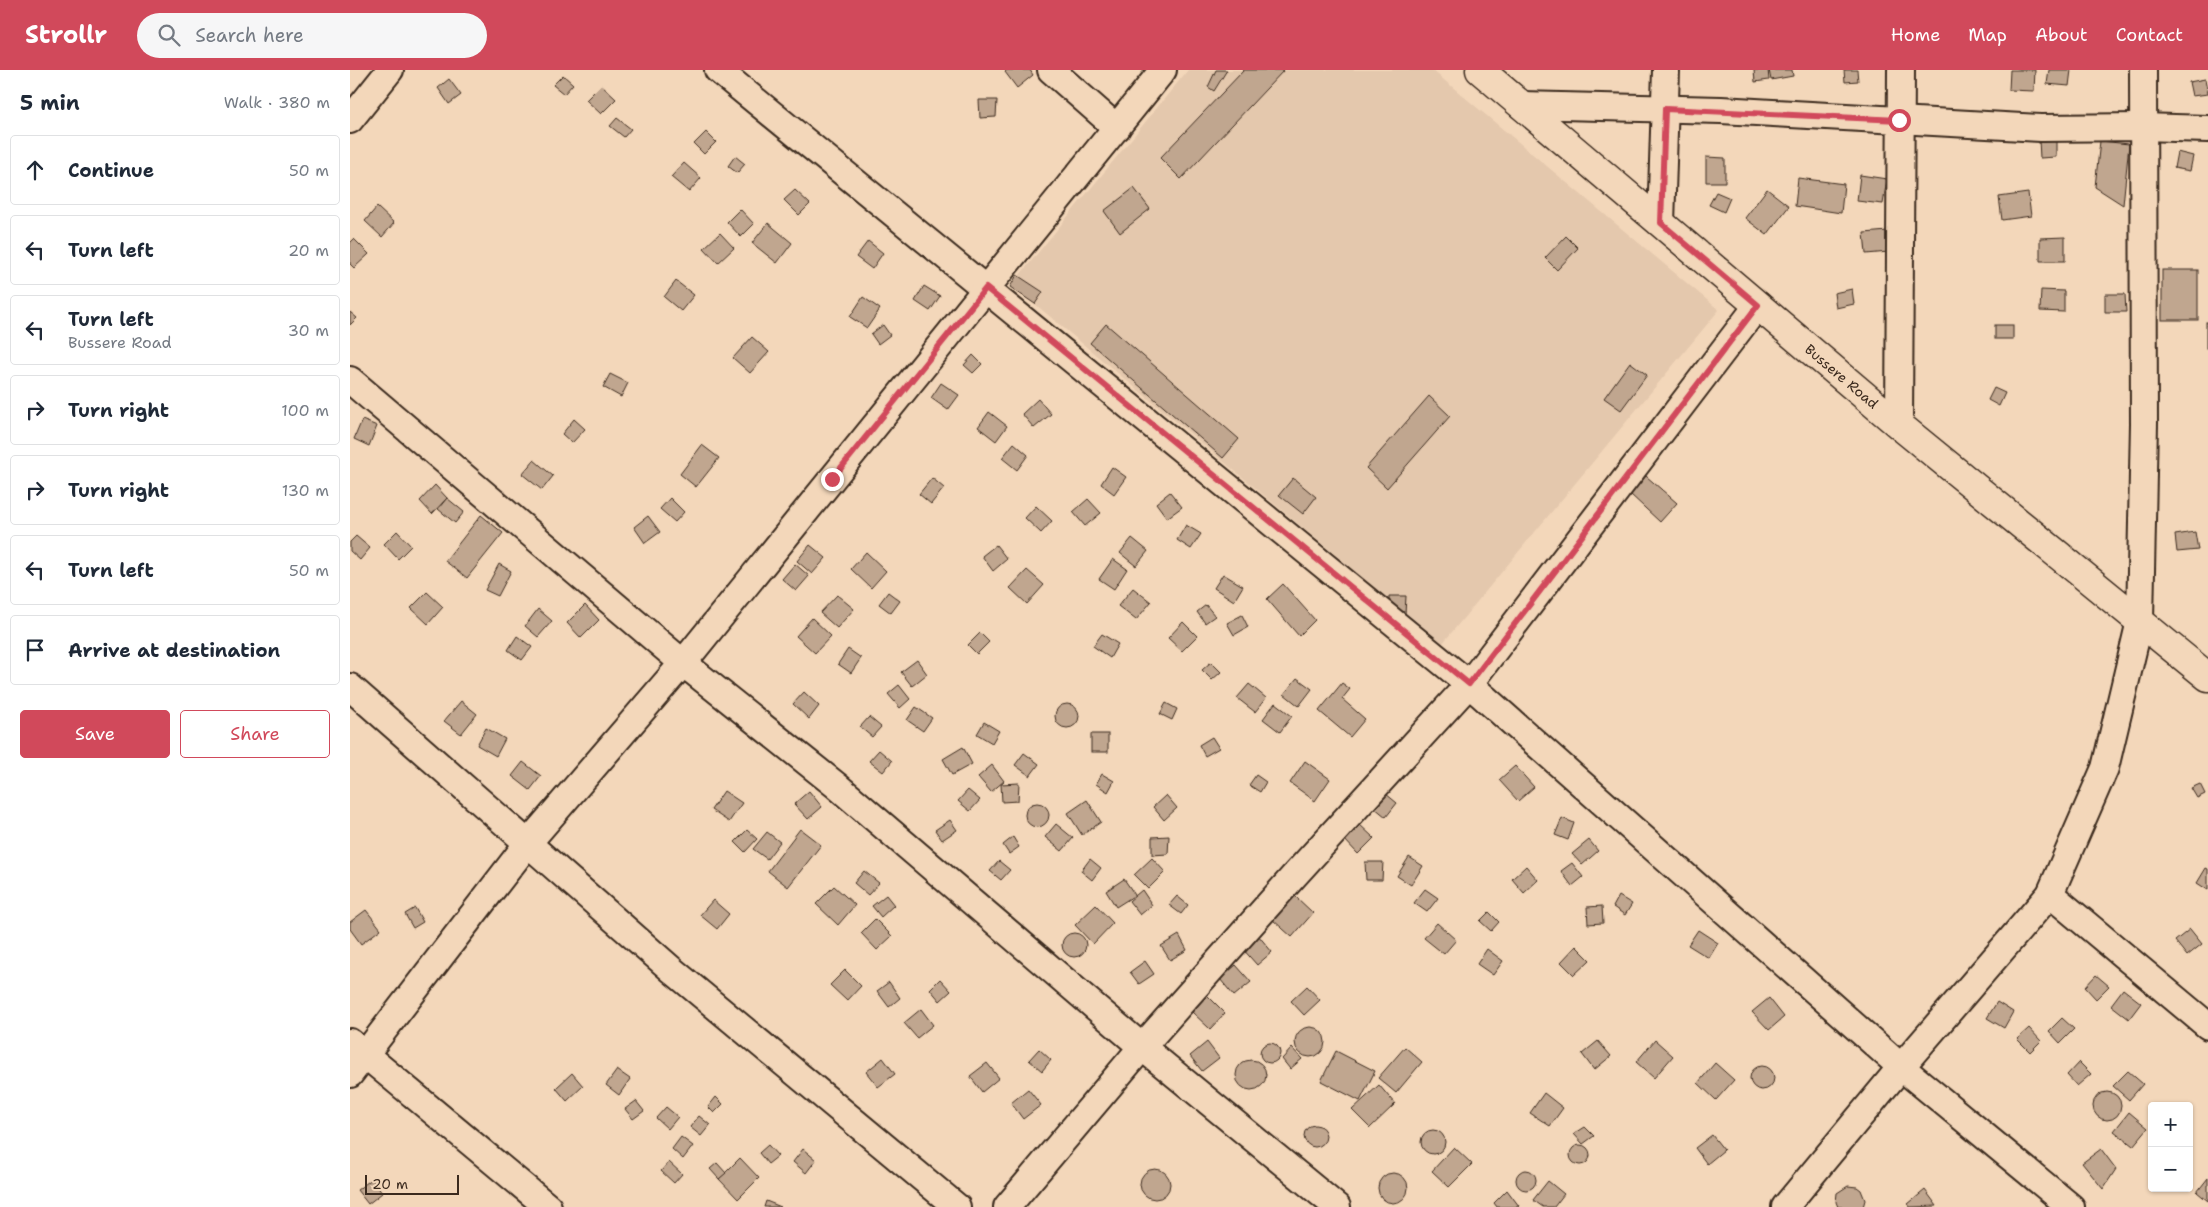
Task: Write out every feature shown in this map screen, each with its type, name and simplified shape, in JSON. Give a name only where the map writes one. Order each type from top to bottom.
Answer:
[{"type":"main road","name":"Bussere Road","points":[[1480,70],[1899,425],[2208,677]]},
{"type":"street","points":[[350,120],[390,70]]},
{"type":"street","points":[[718,70],[1469,684],[1902,1067],[2071,1207]]},
{"type":"street","points":[[1051,70],[1116,128]]},
{"type":"street","points":[[548,1207],[355,1057],[528,843],[683,663],[1163,70]]},
{"type":"street","points":[[1661,223],[1666,70]]},
{"type":"street","points":[[1899,425],[1899,120],[1901,70]]},
{"type":"street","points":[[1785,1207],[2050,894],[2105,768],[2140,621],[2144,423],[2142,70]]},
{"type":"street","points":[[1522,105],[1665,109],[2041,128],[2142,127],[2208,129]]},
{"type":"street","points":[[1007,1207],[1142,1047],[1293,877],[1469,684],[1758,305]]},
{"type":"street","points":[[350,380],[683,663],[836,786],[1142,1047],[1337,1207]]},
{"type":"street","points":[[350,687],[672,970],[957,1207]]},
{"type":"street","points":[[2050,894],[2208,1026]]},
{"type":"shaded area","points":[[1188,70],[1432,70],[1719,310],[1442,644],[1035,304],[1010,287]]},
{"type":"building","points":[[1007,70],[1030,70],[1033,75],[1017,88],[1005,72]]},
{"type":"building","points":[[1216,70],[1227,70],[1214,91],[1208,87]]},
{"type":"building","points":[[1244,70],[1284,70],[1181,179],[1160,158]]},
{"type":"building","points":[[1754,70],[1768,70],[1769,80],[1755,82]]},
{"type":"building","points":[[1769,70],[1792,70],[1793,76],[1771,80]]},
{"type":"building","points":[[1844,70],[1857,70],[1858,81],[1845,82]]},
{"type":"building","points":[[2010,70],[2035,70],[2034,91],[2009,90]]},
{"type":"building","points":[[2049,70],[2071,70],[2069,86],[2047,84]]},
{"type":"building","points":[[563,75],[573,84],[564,94],[553,85]]},
{"type":"building","points":[[449,79],[461,95],[449,104],[438,88]]},
{"type":"building","points":[[2205,79],[2208,94],[2192,96],[2189,82]]},
{"type":"building","points":[[601,85],[616,99],[601,114],[586,100]]},
{"type":"building","points":[[979,100],[997,100],[996,117],[980,118]]},
{"type":"building","points":[[617,118],[631,129],[624,137],[610,126]]},
{"type":"building","points":[[706,132],[716,142],[704,154],[694,144]]},
{"type":"building","points":[[2056,139],[2056,157],[2040,158],[2039,140]]},
{"type":"building","points":[[2100,141],[2129,144],[2123,205],[2095,187]]},
{"type":"building","points":[[2177,152],[2193,156],[2190,171],[2174,168]]},
{"type":"building","points":[[735,156],[745,164],[737,173],[728,166]]},
{"type":"building","points":[[1706,157],[1725,158],[1725,182],[1706,182]]},
{"type":"building","points":[[684,163],[701,178],[689,192],[671,177]]},
{"type":"building","points":[[1860,175],[1887,179],[1883,204],[1857,201]]},
{"type":"building","points":[[1798,178],[1844,184],[1841,213],[1795,206]]},
{"type":"building","points":[[1134,188],[1150,209],[1120,233],[1104,211]]},
{"type":"building","points":[[1767,189],[1789,206],[1767,235],[1745,218]]},
{"type":"building","points":[[795,190],[810,204],[799,215],[784,200]]},
{"type":"building","points":[[1716,192],[1730,198],[1724,212],[1709,205]]},
{"type":"building","points":[[2028,193],[2031,216],[2002,220],[1999,197]]},
{"type":"building","points":[[377,207],[394,223],[382,237],[365,221]]},
{"type":"building","points":[[740,209],[754,224],[741,237],[727,222]]},
{"type":"building","points":[[768,223],[792,243],[777,263],[752,243]]},
{"type":"building","points":[[1888,231],[1889,252],[1866,254],[1864,233]]},
{"type":"building","points":[[720,233],[734,248],[718,263],[704,248]]},
{"type":"building","points":[[1566,236],[1578,248],[1557,270],[1545,258]]},
{"type":"building","points":[[2065,237],[2065,261],[2040,261],[2040,238]]},
{"type":"building","points":[[354,239],[369,254],[354,268],[350,264],[350,243]]},
{"type":"building","points":[[868,241],[883,253],[872,269],[856,257]]},
{"type":"building","points":[[2162,270],[2198,270],[2198,320],[2162,320]]},
{"type":"building","points":[[1017,275],[1043,292],[1035,304],[1010,287]]},
{"type":"building","points":[[676,281],[694,295],[681,311],[664,297]]},
{"type":"building","points":[[924,286],[940,296],[930,311],[915,301]]},
{"type":"building","points":[[1852,289],[1854,304],[1836,308],[1834,293]]},
{"type":"building","points":[[2041,290],[2064,291],[2064,312],[2040,311]]},
{"type":"building","points":[[2105,294],[2125,294],[2126,312],[2105,312]]},
{"type":"building","points":[[863,297],[880,309],[867,328],[850,317]]},
{"type":"building","points":[[350,312],[357,318],[350,325]]},
{"type":"building","points":[[2206,322],[2208,322],[2208,348],[2206,348]]},
{"type":"building","points":[[1106,324],[1239,439],[1223,458],[1090,343]]},
{"type":"building","points":[[883,325],[890,335],[878,344],[871,334]]},
{"type":"building","points":[[1995,325],[2013,325],[2013,339],[1995,339]]},
{"type":"building","points":[[752,337],[769,352],[750,373],[733,358]]},
{"type":"building","points":[[973,355],[982,364],[973,373],[964,365]]},
{"type":"building","points":[[1630,362],[1647,375],[1621,410],[1604,398]]},
{"type":"building","points":[[610,374],[628,383],[621,397],[603,387]]},
{"type":"building","points":[[941,383],[959,395],[948,410],[931,398]]},
{"type":"building","points":[[1994,388],[2005,393],[1999,406],[1988,400]]},
{"type":"building","points":[[1429,396],[1450,416],[1387,488],[1366,468]]},
{"type":"building","points":[[1038,399],[1051,414],[1034,428],[1022,414]]},
{"type":"building","points":[[989,412],[1007,426],[996,441],[978,427]]},
{"type":"building","points":[[574,419],[585,429],[572,443],[562,434]]},
{"type":"building","points":[[362,420],[377,426],[369,446],[354,439]]},
{"type":"building","points":[[1014,443],[1028,455],[1017,470],[1002,458]]},
{"type":"building","points":[[702,445],[719,458],[696,487],[680,474]]},
{"type":"building","points":[[534,460],[553,476],[542,490],[522,474]]},
{"type":"building","points":[[1112,467],[1126,477],[1114,494],[1101,484]]},
{"type":"building","points":[[1646,476],[1677,503],[1660,522],[1630,494]]},
{"type":"building","points":[[932,478],[944,488],[931,504],[919,494]]},
{"type":"building","points":[[1293,478],[1316,497],[1303,514],[1279,495]]},
{"type":"building","points":[[435,485],[447,498],[432,514],[420,501]]},
{"type":"building","points":[[1170,492],[1182,507],[1167,518],[1156,503]]},
{"type":"building","points":[[447,498],[464,512],[455,523],[438,509]]},
{"type":"building","points":[[670,498],[684,512],[675,522],[660,509]]},
{"type":"building","points":[[1088,499],[1101,513],[1085,526],[1073,512]]},
{"type":"building","points":[[1036,506],[1052,521],[1041,533],[1025,518]]},
{"type":"building","points":[[481,515],[503,533],[467,578],[445,561]]},
{"type":"building","points":[[648,516],[660,532],[645,543],[634,527]]},
{"type":"building","points":[[1186,525],[1201,534],[1191,549],[1177,540]]},
{"type":"building","points":[[397,531],[411,546],[398,559],[384,544]]},
{"type":"building","points":[[2195,532],[2198,550],[2177,552],[2175,535]]},
{"type":"building","points":[[356,536],[370,548],[360,560],[350,551],[350,542]]},
{"type":"building","points":[[1132,538],[1148,551],[1136,566],[1120,553]]},
{"type":"building","points":[[810,545],[826,558],[812,574],[797,561]]},
{"type":"building","points":[[996,545],[1007,559],[993,571],[982,556]]},
{"type":"building","points":[[866,552],[886,571],[871,588],[851,569]]},
{"type":"building","points":[[1113,559],[1127,569],[1114,589],[1099,579]]},
{"type":"building","points":[[499,564],[511,571],[498,596],[485,590]]},
{"type":"building","points":[[795,564],[809,576],[796,591],[782,579]]},
{"type":"building","points":[[1027,570],[1044,585],[1027,604],[1010,588]]},
{"type":"building","points":[[1223,574],[1243,586],[1234,601],[1214,588]]},
{"type":"building","points":[[1283,584],[1315,620],[1299,636],[1267,599]]},
{"type":"building","points":[[1133,588],[1151,602],[1136,620],[1118,606]]},
{"type":"building","points":[[427,592],[443,607],[428,624],[411,608]]},
{"type":"building","points":[[888,592],[900,601],[891,613],[879,604]]},
{"type":"building","points":[[837,595],[854,609],[837,628],[820,613]]},
{"type":"building","points":[[1389,596],[1406,596],[1405,614],[1389,614]]},
{"type":"building","points":[[585,605],[599,620],[581,638],[567,623]]},
{"type":"building","points":[[1206,605],[1215,616],[1205,623],[1197,612]]},
{"type":"building","points":[[538,609],[552,621],[538,637],[525,626]]},
{"type":"building","points":[[1242,615],[1248,627],[1234,635],[1227,623]]},
{"type":"building","points":[[812,618],[831,636],[815,653],[796,636]]},
{"type":"building","points":[[1183,622],[1197,636],[1182,651],[1168,638]]},
{"type":"building","points":[[980,633],[989,642],[977,654],[968,645]]},
{"type":"building","points":[[1102,634],[1118,644],[1110,658],[1093,646]]},
{"type":"building","points":[[517,636],[532,647],[522,660],[508,650]]},
{"type":"building","points":[[848,649],[861,658],[851,673],[838,664]]},
{"type":"building","points":[[917,660],[927,674],[912,686],[901,672]]},
{"type":"building","points":[[1211,662],[1221,672],[1212,680],[1202,670]]},
{"type":"building","points":[[1297,678],[1312,689],[1299,706],[1284,694]]},
{"type":"building","points":[[1342,683],[1350,689],[1342,699],[1365,719],[1350,737],[1319,711]]},
{"type":"building","points":[[1249,684],[1266,698],[1255,712],[1237,698]]},
{"type":"building","points":[[899,685],[910,699],[900,708],[888,694]]},
{"type":"building","points":[[804,692],[819,706],[809,719],[793,704]]},
{"type":"building","points":[[461,701],[477,714],[461,734],[444,721]]},
{"type":"building","points":[[1166,703],[1177,709],[1172,720],[1160,714]]},
{"type":"building","points":[[1275,703],[1292,716],[1280,732],[1263,719]]},
{"type":"building","points":[[1067,704],[1076,707],[1079,716],[1076,725],[1067,728],[1058,725],[1055,716],[1058,707]]},
{"type":"building","points":[[916,707],[932,718],[923,731],[907,720]]},
{"type":"building","points":[[869,717],[881,727],[872,737],[860,727]]},
{"type":"building","points":[[984,722],[999,731],[992,743],[977,734]]},
{"type":"building","points":[[486,728],[505,739],[496,756],[477,745]]},
{"type":"building","points":[[1091,734],[1108,734],[1108,752],[1091,752]]},
{"type":"building","points":[[1212,737],[1219,748],[1205,756],[1199,745]]},
{"type":"building","points":[[963,747],[972,764],[952,775],[943,759]]},
{"type":"building","points":[[879,750],[892,761],[883,772],[869,761]]},
{"type":"building","points":[[1024,753],[1039,764],[1030,776],[1015,765]]},
{"type":"building","points":[[1305,761],[1330,779],[1315,801],[1290,783]]},
{"type":"building","points":[[523,762],[541,776],[530,790],[512,776]]},
{"type":"building","points":[[992,765],[1004,781],[991,792],[978,777]]},
{"type":"building","points":[[1515,766],[1534,787],[1518,801],[1499,780]]},
{"type":"building","points":[[1102,774],[1114,781],[1108,792],[1096,784]]},
{"type":"building","points":[[1256,775],[1266,782],[1260,792],[1249,785]]},
{"type":"building","points":[[1019,783],[1018,801],[1002,802],[1001,784]]},
{"type":"building","points":[[2200,784],[2205,794],[2197,798],[2191,788]]},
{"type":"building","points":[[1380,789],[1397,803],[1386,817],[1369,803]]},
{"type":"building","points":[[968,790],[980,800],[970,811],[958,801]]},
{"type":"building","points":[[724,791],[742,803],[729,822],[711,810]]},
{"type":"building","points":[[809,791],[822,807],[808,819],[794,804]]},
{"type":"building","points":[[1166,795],[1177,808],[1164,820],[1153,807]]},
{"type":"building","points":[[1087,800],[1101,822],[1082,835],[1068,813]]},
{"type":"building","points":[[1037,803],[1046,806],[1049,815],[1046,824],[1037,827],[1028,824],[1025,815],[1028,806]]},
{"type":"building","points":[[1562,818],[1574,823],[1568,840],[1555,835]]},
{"type":"building","points":[[950,820],[957,830],[942,840],[935,830]]},
{"type":"building","points":[[1358,823],[1374,838],[1358,854],[1343,838]]},
{"type":"building","points":[[1056,824],[1073,838],[1062,851],[1045,837]]},
{"type":"building","points":[[800,829],[821,845],[788,887],[768,871]]},
{"type":"building","points":[[747,830],[757,839],[745,852],[735,842]]},
{"type":"building","points":[[767,832],[780,842],[767,859],[753,849]]},
{"type":"building","points":[[1169,836],[1168,854],[1152,855],[1152,837]]},
{"type":"building","points":[[1013,837],[1019,847],[1009,854],[1003,845]]},
{"type":"building","points":[[1589,840],[1598,851],[1582,865],[1572,854]]},
{"type":"building","points":[[1409,857],[1423,866],[1411,885],[1397,876]]},
{"type":"building","points":[[1152,858],[1165,872],[1148,889],[1134,875]]},
{"type":"building","points":[[1090,859],[1101,868],[1092,880],[1081,871]]},
{"type":"building","points":[[999,861],[1010,870],[1001,880],[990,871]]},
{"type":"building","points":[[1365,862],[1383,862],[1382,880],[1366,880]]},
{"type":"building","points":[[1572,863],[1583,877],[1572,886],[1561,871]]},
{"type":"building","points":[[1526,866],[1538,880],[1524,893],[1512,879]]},
{"type":"building","points":[[2206,868],[2208,869],[2208,890],[2197,883]]},
{"type":"building","points":[[864,871],[879,883],[868,895],[854,883]]},
{"type":"building","points":[[1124,879],[1135,895],[1116,907],[1106,891]]},
{"type":"building","points":[[834,886],[855,905],[838,925],[816,904]]},
{"type":"building","points":[[1425,889],[1438,898],[1427,912],[1414,903]]},
{"type":"building","points":[[1142,890],[1152,905],[1140,915],[1129,901]]},
{"type":"building","points":[[886,895],[894,905],[881,917],[872,906]]},
{"type":"building","points":[[1177,896],[1188,905],[1181,914],[1169,905]]},
{"type":"building","points":[[1295,896],[1313,913],[1292,937],[1273,920]]},
{"type":"building","points":[[1619,896],[1632,904],[1625,915],[1613,907]]},
{"type":"building","points":[[713,900],[729,914],[717,929],[700,915]]},
{"type":"building","points":[[1096,905],[1113,923],[1093,944],[1075,925]]},
{"type":"building","points":[[1602,906],[1603,923],[1588,924],[1587,907]]},
{"type":"building","points":[[415,908],[423,922],[413,928],[405,914]]},
{"type":"building","points":[[366,910],[381,929],[361,944],[350,929],[350,922]]},
{"type":"building","points":[[1489,912],[1499,922],[1491,931],[1480,921]]},
{"type":"building","points":[[875,919],[892,936],[877,950],[861,933]]},
{"type":"building","points":[[1437,923],[1456,940],[1444,954],[1424,938]]},
{"type":"building","points":[[2190,929],[2202,944],[2187,956],[2175,941]]},
{"type":"building","points":[[1698,930],[1718,943],[1709,958],[1688,945]]},
{"type":"building","points":[[1074,933],[1083,936],[1086,945],[1083,954],[1074,957],[1065,954],[1062,945],[1065,936]]},
{"type":"building","points":[[1179,935],[1187,950],[1170,960],[1161,946]]},
{"type":"building","points":[[1258,935],[1272,952],[1257,965],[1242,948]]},
{"type":"building","points":[[1576,946],[1590,960],[1574,975],[1561,962]]},
{"type":"building","points":[[1487,949],[1503,961],[1493,975],[1477,964]]},
{"type":"building","points":[[1145,961],[1154,974],[1139,984],[1130,972]]},
{"type":"building","points":[[1236,965],[1251,982],[1234,996],[1220,979]]},
{"type":"building","points":[[845,970],[861,986],[847,1001],[830,985]]},
{"type":"building","points":[[2096,975],[2109,986],[2096,999],[2085,987]]},
{"type":"building","points":[[940,979],[951,991],[940,1001],[930,989]]},
{"type":"building","points":[[889,982],[900,998],[889,1007],[877,991]]},
{"type":"building","points":[[1307,986],[1320,1000],[1304,1015],[1291,1001]]},
{"type":"building","points":[[2123,989],[2141,1003],[2129,1019],[2111,1005]]},
{"type":"building","points":[[1207,995],[1225,1013],[1210,1029],[1192,1012]]},
{"type":"building","points":[[1769,998],[1784,1017],[1769,1030],[1752,1012]]},
{"type":"building","points":[[1997,1002],[2013,1012],[2004,1028],[1987,1018]]},
{"type":"building","points":[[921,1009],[933,1025],[917,1038],[904,1023]]},
{"type":"building","points":[[2062,1018],[2074,1029],[2060,1043],[2049,1031]]},
{"type":"building","points":[[1310,1027],[1320,1032],[1325,1042],[1320,1052],[1310,1057],[1300,1052],[1295,1042],[1300,1032]]},
{"type":"building","points":[[2029,1028],[2041,1041],[2030,1052],[2017,1039]]},
{"type":"building","points":[[1655,1040],[1673,1056],[1654,1078],[1636,1062]]},
{"type":"building","points":[[1598,1041],[1611,1056],[1594,1070],[1582,1054]]},
{"type":"building","points":[[1207,1042],[1219,1058],[1202,1071],[1190,1056]]},
{"type":"building","points":[[1270,1043],[1277,1046],[1280,1053],[1277,1060],[1270,1063],[1263,1060],[1260,1053],[1263,1046]]},
{"type":"building","points":[[1405,1047],[1422,1062],[1396,1093],[1378,1078]]},
{"type":"building","points":[[1292,1048],[1302,1059],[1290,1069],[1282,1059]]},
{"type":"building","points":[[1039,1049],[1051,1060],[1042,1071],[1029,1060]]},
{"type":"building","points":[[1336,1051],[1375,1071],[1360,1101],[1321,1081]]},
{"type":"building","points":[[883,1058],[895,1074],[878,1087],[866,1072]]},
{"type":"building","points":[[1251,1060],[1261,1065],[1266,1075],[1261,1085],[1251,1090],[1241,1085],[1236,1075],[1241,1065]]},
{"type":"building","points":[[2079,1062],[2091,1074],[2077,1086],[2067,1075]]},
{"type":"building","points":[[987,1063],[999,1078],[982,1092],[970,1076]]},
{"type":"building","points":[[1715,1063],[1734,1080],[1716,1100],[1698,1083]]},
{"type":"building","points":[[1762,1066],[1771,1069],[1774,1078],[1771,1087],[1762,1090],[1753,1087],[1750,1078],[1753,1069]]},
{"type":"building","points":[[617,1070],[630,1079],[619,1095],[606,1085]]},
{"type":"building","points":[[2128,1071],[2143,1084],[2129,1100],[2113,1086]]},
{"type":"building","points":[[572,1073],[583,1086],[567,1101],[556,1088]]},
{"type":"building","points":[[1379,1085],[1395,1104],[1370,1128],[1352,1110]]},
{"type":"building","points":[[1028,1089],[1041,1105],[1023,1119],[1011,1103]]},
{"type":"building","points":[[2107,1092],[2117,1096],[2121,1106],[2117,1116],[2107,1120],[2097,1116],[2093,1106],[2097,1096]]},
{"type":"building","points":[[1544,1093],[1563,1108],[1550,1126],[1530,1113]]},
{"type":"building","points":[[716,1097],[723,1104],[714,1113],[708,1107]]},
{"type":"building","points":[[636,1101],[644,1111],[633,1119],[625,1109]]},
{"type":"building","points":[[666,1107],[678,1117],[668,1129],[656,1118]]},
{"type":"building","points":[[2129,1112],[2148,1128],[2133,1146],[2114,1131]]},
{"type":"building","points":[[699,1116],[710,1125],[701,1136],[690,1127]]},
{"type":"building","points":[[1315,1125],[1323,1128],[1326,1136],[1323,1144],[1315,1147],[1307,1144],[1304,1136],[1307,1128]]},
{"type":"building","points":[[1585,1127],[1594,1136],[1583,1144],[1574,1134]]},
{"type":"building","points":[[1433,1130],[1438,1131],[1444,1137],[1444,1147],[1438,1153],[1433,1154],[1428,1153],[1422,1147],[1421,1142],[1422,1137],[1428,1131]]},
{"type":"building","points":[[1712,1135],[1724,1150],[1707,1164],[1695,1148]]},
{"type":"building","points":[[681,1137],[693,1146],[683,1159],[672,1149]]},
{"type":"building","points":[[768,1145],[778,1156],[768,1164],[759,1153]]},
{"type":"building","points":[[1580,1145],[1587,1148],[1590,1155],[1587,1162],[1580,1165],[1573,1162],[1570,1155],[1573,1148]]},
{"type":"building","points":[[1454,1147],[1472,1164],[1449,1187],[1432,1171]]},
{"type":"building","points":[[803,1149],[816,1160],[806,1173],[793,1162]]},
{"type":"building","points":[[2101,1149],[2116,1169],[2103,1189],[2082,1163]]},
{"type":"building","points":[[740,1158],[759,1178],[738,1199],[719,1179]]},
{"type":"building","points":[[669,1162],[682,1174],[674,1183],[661,1171]]},
{"type":"building","points":[[717,1163],[726,1173],[719,1179],[710,1169]]},
{"type":"building","points":[[1155,1169],[1165,1174],[1170,1184],[1165,1194],[1155,1199],[1145,1194],[1140,1184],[1145,1174]]},
{"type":"building","points":[[1526,1170],[1533,1173],[1536,1180],[1533,1187],[1526,1190],[1519,1187],[1516,1180],[1519,1173]]},
{"type":"building","points":[[1393,1173],[1403,1178],[1408,1188],[1403,1198],[1393,1203],[1383,1198],[1378,1188],[1383,1178]]},
{"type":"building","points":[[2208,1178],[2208,1201],[2197,1192]]},
{"type":"building","points":[[372,1179],[382,1193],[368,1204],[357,1190]]},
{"type":"building","points":[[1548,1181],[1564,1194],[1554,1207],[1543,1207],[1533,1200]]},
{"type":"building","points":[[1848,1186],[1857,1187],[1861,1190],[1865,1200],[1863,1207],[1838,1207],[1836,1202],[1837,1193]]},
{"type":"building","points":[[1507,1190],[1518,1207],[1497,1207],[1494,1203]]},
{"type":"building","points":[[1925,1190],[1937,1206],[1910,1207],[1908,1204]]},
{"type":"building","points":[[766,1201],[781,1207],[764,1207]]},
{"type":"route","points":[[832,479],[986,288],[1469,684],[1758,305],[1661,223],[1665,109],[1721,110],[1899,120]]}]
